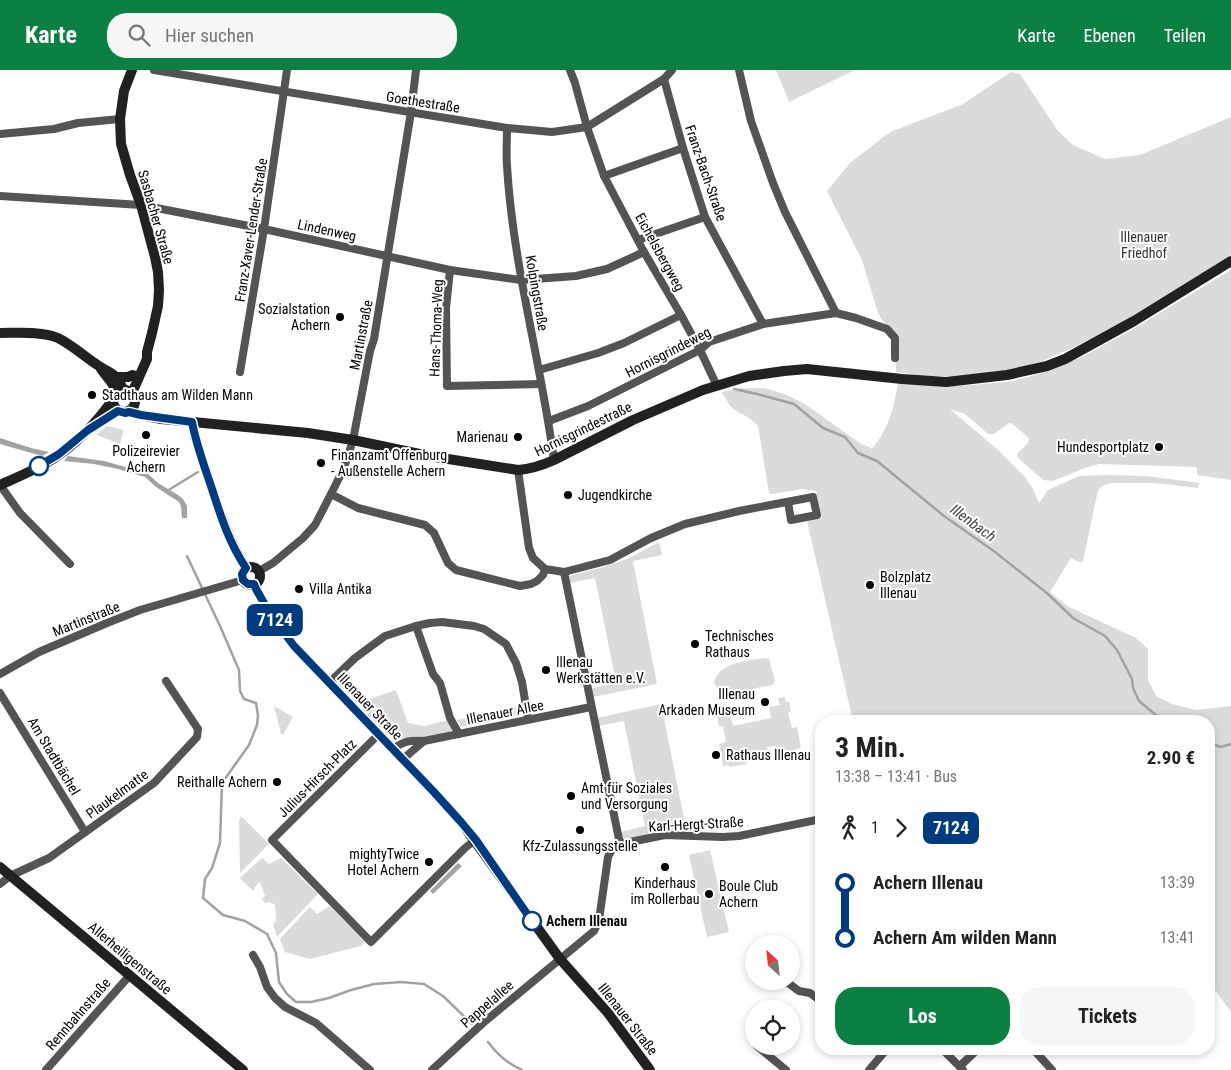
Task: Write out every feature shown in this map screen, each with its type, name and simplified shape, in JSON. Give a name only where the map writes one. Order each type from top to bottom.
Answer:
[{"type":"main road","name":"Sasbacher Straße","points":[[122,393],[147,359],[146,352],[158,306],[159,290],[155,257],[141,205],[121,144],[120,118],[124,91],[132,70]]},
{"type":"main road","name":"Hornisgrindestraße","points":[[118,411],[125,413],[132,408],[141,415],[168,419],[354,440],[429,456],[518,470],[542,465],[633,420],[717,386],[749,376],[807,369],[946,382],[1007,375],[1048,366],[1065,360],[1134,321],[1231,261]]},
{"type":"main road","points":[[0,333],[45,335],[56,338],[118,378],[133,375]]},
{"type":"main road","name":"Sasbacher Straße","points":[[122,393],[146,352]]},
{"type":"main road","points":[[99,366],[102,372],[122,393],[135,399],[132,408]]},
{"type":"main road","points":[[88,430],[118,411],[113,406],[122,393],[118,378]]},
{"type":"main road","points":[[0,485],[56,457],[88,430],[122,393]]},
{"type":"main road","points":[[192,422],[221,515],[231,541],[246,568]]},
{"type":"main road","points":[[253,567],[259,572],[260,577],[254,584],[248,584],[243,580],[242,574],[246,568],[253,567]]},
{"type":"main road","name":"Illenauer Straße","points":[[254,584],[269,612],[294,646],[403,759],[476,840],[560,959],[608,1013],[650,1070]]},
{"type":"main road","name":"Allerheiligenstraße","points":[[0,867],[243,1070]]},
{"type":"street","name":"Goethestraße","points":[[154,70],[507,128],[552,132],[587,127],[664,79],[672,70]]},
{"type":"street","name":"Franz-Xaver-Lender-Straße","points":[[240,372],[264,229],[287,70]]},
{"type":"street","name":"Martinstraße","points":[[259,572],[303,538],[315,525],[344,468],[354,440],[388,256],[416,70]]},
{"type":"street","name":"Eichelsbergweg","points":[[570,70],[604,176],[644,252],[700,350],[717,386]]},
{"type":"street","points":[[738,70],[751,121],[775,189],[836,313]]},
{"type":"street","name":"Franz-Bach-Straße","points":[[664,79],[705,217],[763,324]]},
{"type":"street","points":[[0,134],[54,129],[78,122],[120,118]]},
{"type":"street","name":"Kolpingstraße","points":[[507,128],[506,165],[509,197],[521,280],[549,421],[554,460]]},
{"type":"street","points":[[604,176],[683,148]]},
{"type":"street","name":"Lindenweg","points":[[0,197],[141,205],[264,229],[450,270],[521,280],[576,276],[606,269],[644,252]]},
{"type":"street","points":[[638,240],[705,217]]},
{"type":"street","name":"Hans-Thoma-Weg","points":[[450,270],[446,308],[447,386],[541,384]]},
{"type":"street","name":"Hornisgrindeweg","points":[[549,421],[588,406],[700,350],[709,342],[763,324],[836,313],[856,318],[887,329],[895,338],[895,358]]},
{"type":"street","points":[[539,370],[598,353],[624,343],[681,315]]},
{"type":"street","points":[[518,470],[529,548],[533,558],[545,569],[564,572],[610,560],[651,538],[685,524],[738,511],[788,502]]},
{"type":"street","points":[[0,485],[20,512],[70,564]]},
{"type":"street","points":[[331,494],[358,508],[425,525],[434,533],[448,563],[456,570],[520,586],[537,581],[543,575],[545,569]]},
{"type":"street","points":[[560,959],[594,931],[599,920],[608,857],[613,849],[620,844],[564,572]]},
{"type":"street","name":"Martinstraße","points":[[0,674],[45,649],[140,610],[243,580]]},
{"type":"street","points":[[329,683],[355,658],[385,636],[416,626],[442,622],[474,626],[484,629],[506,644],[516,663],[522,682],[528,719]]},
{"type":"street","points":[[416,626],[433,674],[440,683],[450,718],[458,734]]},
{"type":"street","name":"Plaukelmatte","points":[[0,884],[10,876],[49,858],[154,783],[197,737],[198,728],[166,681]]},
{"type":"street","name":"Am Stadtbächel","points":[[0,693],[85,832]]},
{"type":"street","name":"Illenauer Allee","points":[[393,750],[402,743],[413,740],[424,741],[591,706]]},
{"type":"street","name":"Julius-Hirsch-Platz","points":[[379,734],[272,840],[371,942],[465,848],[476,840]]},
{"type":"street","name":"Illenauer Allee","points":[[403,759],[424,741]]},
{"type":"street","name":"Karl-Hergt-Straße","points":[[620,844],[665,835],[738,836],[815,820]]},
{"type":"street","points":[[253,955],[267,986],[275,998],[286,1007],[316,1024],[370,1070]]},
{"type":"street","name":"Pappelallee","points":[[436,1069],[483,1024],[560,959]]},
{"type":"street","name":"Rennbahnstraße","points":[[46,1070],[130,975]]},
{"type":"street","points":[[798,990],[810,993],[815,997]]},
{"type":"street","points":[[768,1055],[786,1070]]},
{"type":"street","points":[[869,1070],[882,1055]]},
{"type":"street","points":[[948,1055],[962,1068],[973,1055]]},
{"type":"street","points":[[1038,1055],[1052,1070]]},
{"type":"green space","points":[[776,70],[855,70],[789,102]]},
{"type":"green space","name":"Illenauer Friedhof","points":[[1011,72],[1020,74],[1058,131],[1073,145],[1105,159],[1140,155],[1231,117],[1231,255],[1124,321],[1077,346],[1042,361],[1016,369],[953,376],[924,376],[896,372],[896,336],[878,313],[862,260],[827,191],[850,163],[890,132],[963,104]]},
{"type":"green space","points":[[1231,270],[1231,480],[1197,475],[1197,467],[1099,464],[1053,481],[1043,480],[1018,458],[1017,454],[1028,443],[1029,439],[1013,424],[1009,423],[994,434],[988,434],[965,414],[950,409],[998,450],[1025,477],[1039,503],[1048,490],[1079,476],[1146,476],[1200,483],[1198,488],[1155,483],[1111,483],[1104,485],[1098,490],[1083,561],[1079,562],[1071,558],[1050,592],[1069,607],[1136,638],[1148,649],[1148,680],[1156,696],[1172,704],[1196,710],[1231,706],[1231,1012],[1215,990],[1215,715],[852,715],[807,521],[822,518],[816,491],[802,489],[769,493],[758,426],[733,408],[722,393],[740,388],[764,388],[785,394],[805,404],[861,444],[872,448],[887,426],[898,383],[960,386],[1006,382],[1029,377],[1082,357],[1135,328]]},
{"type":"green space","points":[[107,426],[124,430],[120,444],[96,435]]},
{"type":"green space","points":[[659,542],[662,555],[633,561],[657,684],[593,697],[591,689],[616,682],[595,578],[570,583],[569,576],[627,559]]},
{"type":"green space","points":[[764,658],[769,659],[775,681],[772,685],[732,693],[718,689],[714,683],[721,671],[727,667]]},
{"type":"green space","points":[[344,672],[349,672],[361,702],[396,690],[408,723],[425,726],[448,720],[452,728],[451,731],[403,739],[391,737],[363,711],[367,708],[358,701],[350,691],[333,682]]},
{"type":"green space","points":[[785,697],[786,702],[789,701],[791,712],[788,713],[792,728],[797,727],[801,748],[796,749],[797,753],[778,757],[776,746],[767,747],[769,753],[756,756],[755,750],[745,752],[747,764],[730,767],[729,765],[723,766],[719,744],[726,742],[723,726],[719,727],[717,716],[730,714],[733,726],[771,718],[769,707],[780,705],[778,698]]},
{"type":"green space","points":[[661,704],[687,833],[627,840],[622,838],[621,832],[645,826],[624,721],[599,726],[597,718]]},
{"type":"green space","points":[[274,706],[293,717],[283,735],[281,734]]},
{"type":"green space","points":[[525,706],[523,714],[461,727],[457,720]]},
{"type":"green space","points":[[241,816],[269,844],[240,873],[239,820]]},
{"type":"green space","name":"Boule Club Achern","points":[[710,850],[729,932],[707,937],[689,855]]},
{"type":"green space","points":[[262,858],[269,864],[281,858],[318,894],[277,937],[273,924],[276,918],[275,905],[270,902],[265,903],[262,899],[265,896],[260,882],[253,891],[240,878]]},
{"type":"green space","points":[[330,906],[365,942],[361,946],[310,959],[285,952],[280,939],[310,907],[317,914]]},
{"type":"shaded area","points":[[0,438],[49,452],[42,456],[0,444]]},
{"type":"shaded area","points":[[68,456],[104,461],[147,473],[158,483],[183,499],[187,506],[187,518],[182,518],[179,502],[156,487],[145,477],[94,464],[64,461]]},
{"type":"shaded area","points":[[458,863],[462,866],[433,894],[430,891]]},
{"type":"waterway","name":"Illenbach","points":[[734,389],[794,404],[823,428],[845,437],[858,453],[877,461],[944,516],[995,552],[1048,594],[1073,618],[1105,636],[1117,650],[1132,679],[1133,688],[1139,701],[1156,715]]},
{"type":"waterway","name":"Illenbach","points":[[167,491],[198,472]]},
{"type":"waterway","points":[[187,556],[239,670],[240,691],[244,699],[256,703],[258,715],[257,725],[249,745],[222,783],[220,843],[212,868],[205,879],[203,898],[223,915],[245,921],[267,934],[276,953],[279,982],[287,994],[296,1002],[311,1002],[329,998],[374,984],[401,982],[424,984],[443,996],[472,1024]]},
{"type":"waterway","name":"Illenbach","points":[[1215,745],[1221,747],[1231,744]]},
{"type":"waterway","points":[[488,1042],[503,1058],[522,1070]]},
{"type":"bus line","name":"7124","points":[[39,466],[52,459],[88,430],[118,411],[125,413],[134,412],[161,419],[192,422],[221,515],[238,556],[246,568],[242,574],[243,580],[248,584],[254,584],[269,612],[294,646],[461,822],[476,840],[532,921]]},
{"type":"place","name":"Sozialstation Achern","points":[[340,317]]},
{"type":"place","name":"Stadthaus am Wilden Mann","points":[[92,395]]},
{"type":"place","name":"Polizeirevier Achern","points":[[146,435]]},
{"type":"place","name":"Marienau","points":[[518,437]]},
{"type":"place","name":"Hundesportplatz","points":[[1159,447]]},
{"type":"place","name":"Finanzamt Offenburg - Außenstelle Achern","points":[[321,463]]},
{"type":"place","name":"Jugendkirche","points":[[568,495]]},
{"type":"place","name":"Bolzplatz Illenau","points":[[870,585]]},
{"type":"place","name":"Villa Antika","points":[[299,589]]},
{"type":"place","name":"Technisches Rathaus","points":[[695,644]]},
{"type":"place","name":"Illenau Werkstätten e.V.","points":[[546,670]]},
{"type":"place","name":"Illenau Arkaden Museum","points":[[765,702]]},
{"type":"place","name":"Rathaus Illenau","points":[[716,755]]},
{"type":"place","name":"Reithalle Achern","points":[[277,782]]},
{"type":"place","name":"Amt für Soziales und Versorgung","points":[[571,796]]},
{"type":"place","name":"Kfz-Zulassungsstelle","points":[[580,830]]},
{"type":"place","name":"mightyTwice Hotel Achern","points":[[429,862]]},
{"type":"place","name":"Kinderhaus im Rollerbau","points":[[665,867]]},
{"type":"place","name":"Boule Club Achern","points":[[709,894]]},
{"type":"place","name":"Achern Illenau","points":[[532,921]]}]
